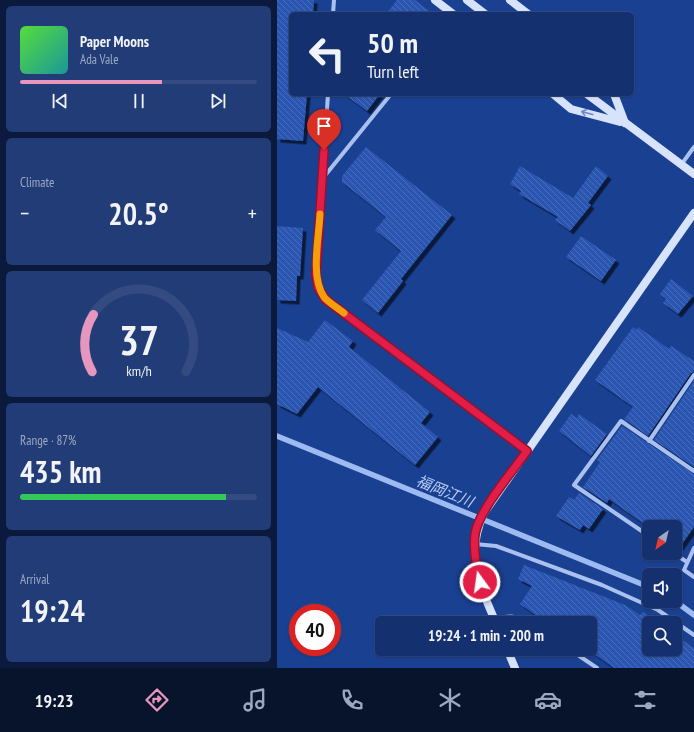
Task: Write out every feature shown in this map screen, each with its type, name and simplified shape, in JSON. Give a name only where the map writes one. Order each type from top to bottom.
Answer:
[{"type":"street","points":[[333,12],[334,0]]},
{"type":"street","points":[[435,0],[450,12]]},
{"type":"street","points":[[467,0],[482,12]]},
{"type":"street","points":[[510,0],[525,12]]},
{"type":"street","points":[[328,96],[316,274],[318,287],[325,299],[527,451]]},
{"type":"street","points":[[323,178],[389,96]]},
{"type":"street","points":[[555,96],[571,109],[625,123]]},
{"type":"street","points":[[590,96],[694,174]]},
{"type":"street","points":[[615,96],[625,123]]},
{"type":"street","points":[[681,165],[694,147]]},
{"type":"street","points":[[493,616],[475,564],[474,544],[477,526],[484,513],[694,213]]},
{"type":"street","points":[[649,441],[694,375]]},
{"type":"street","points":[[642,531],[574,485],[621,421],[694,471]]},
{"type":"street","points":[[474,544],[495,546],[602,585],[658,610],[694,635]]},
{"type":"street","points":[[694,548],[684,570],[694,577]]},
{"type":"street","points":[[682,559],[687,562]]},
{"type":"street","points":[[510,656],[515,668]]},
{"type":"street","points":[[579,656],[597,668]]},
{"type":"building","points":[[277,0],[314,0],[313,12],[289,12],[289,96],[307,96],[303,141],[277,139]]},
{"type":"building","points":[[397,0],[415,0],[430,12],[388,12]]},
{"type":"building","points":[[347,96],[378,96],[367,111]]},
{"type":"building","points":[[366,147],[452,215],[401,279],[403,281],[378,313],[362,300],[401,251],[375,230],[386,217],[342,182],[342,176]]},
{"type":"building","points":[[520,166],[573,198],[596,166],[608,176],[588,203],[591,205],[570,231],[555,220],[558,217],[519,194],[521,191],[510,184]]},
{"type":"building","points":[[277,226],[303,228],[300,276],[297,276],[296,301],[277,300]]},
{"type":"building","points":[[581,236],[616,260],[601,281],[566,257]]},
{"type":"building","points":[[671,279],[693,296],[678,314],[663,303],[666,299],[660,294]]},
{"type":"building","points":[[325,320],[353,341],[349,347],[430,412],[421,423],[438,437],[415,465],[318,387],[297,414],[277,404],[277,328],[308,342]]},
{"type":"building","points":[[633,327],[637,330],[638,327],[669,349],[671,346],[694,361],[694,372],[691,373],[648,436],[624,419],[633,407],[595,380]]},
{"type":"building","points":[[694,381],[694,467],[654,440]]},
{"type":"building","points":[[571,414],[577,418],[579,414],[607,434],[591,456],[559,431]]},
{"type":"building","points":[[622,426],[694,474],[694,527],[682,544],[682,520],[642,520],[642,522],[609,499],[607,503],[583,487],[600,462],[597,460]]},
{"type":"building","points":[[579,493],[603,509],[589,529],[583,525],[580,530],[556,516],[569,497],[574,500]]},
{"type":"building","points":[[524,565],[625,605],[640,615],[643,612],[648,616],[642,616],[642,656],[682,656],[682,640],[694,648],[694,668],[614,668],[597,656],[597,616],[537,616],[520,604],[532,586],[518,579]]},
{"type":"waterway","name":"福岡江川","points":[[277,436],[642,584]]},
{"type":"waterway","name":"福岡江川","points":[[682,606],[694,615]]},
{"type":"slow traffic","points":[[320,214],[316,274],[318,287],[325,299],[344,313]]},
{"type":"route","points":[[324,150],[316,274],[318,287],[325,299],[527,451],[484,513],[477,526],[474,544],[475,564],[480,582]]}]
